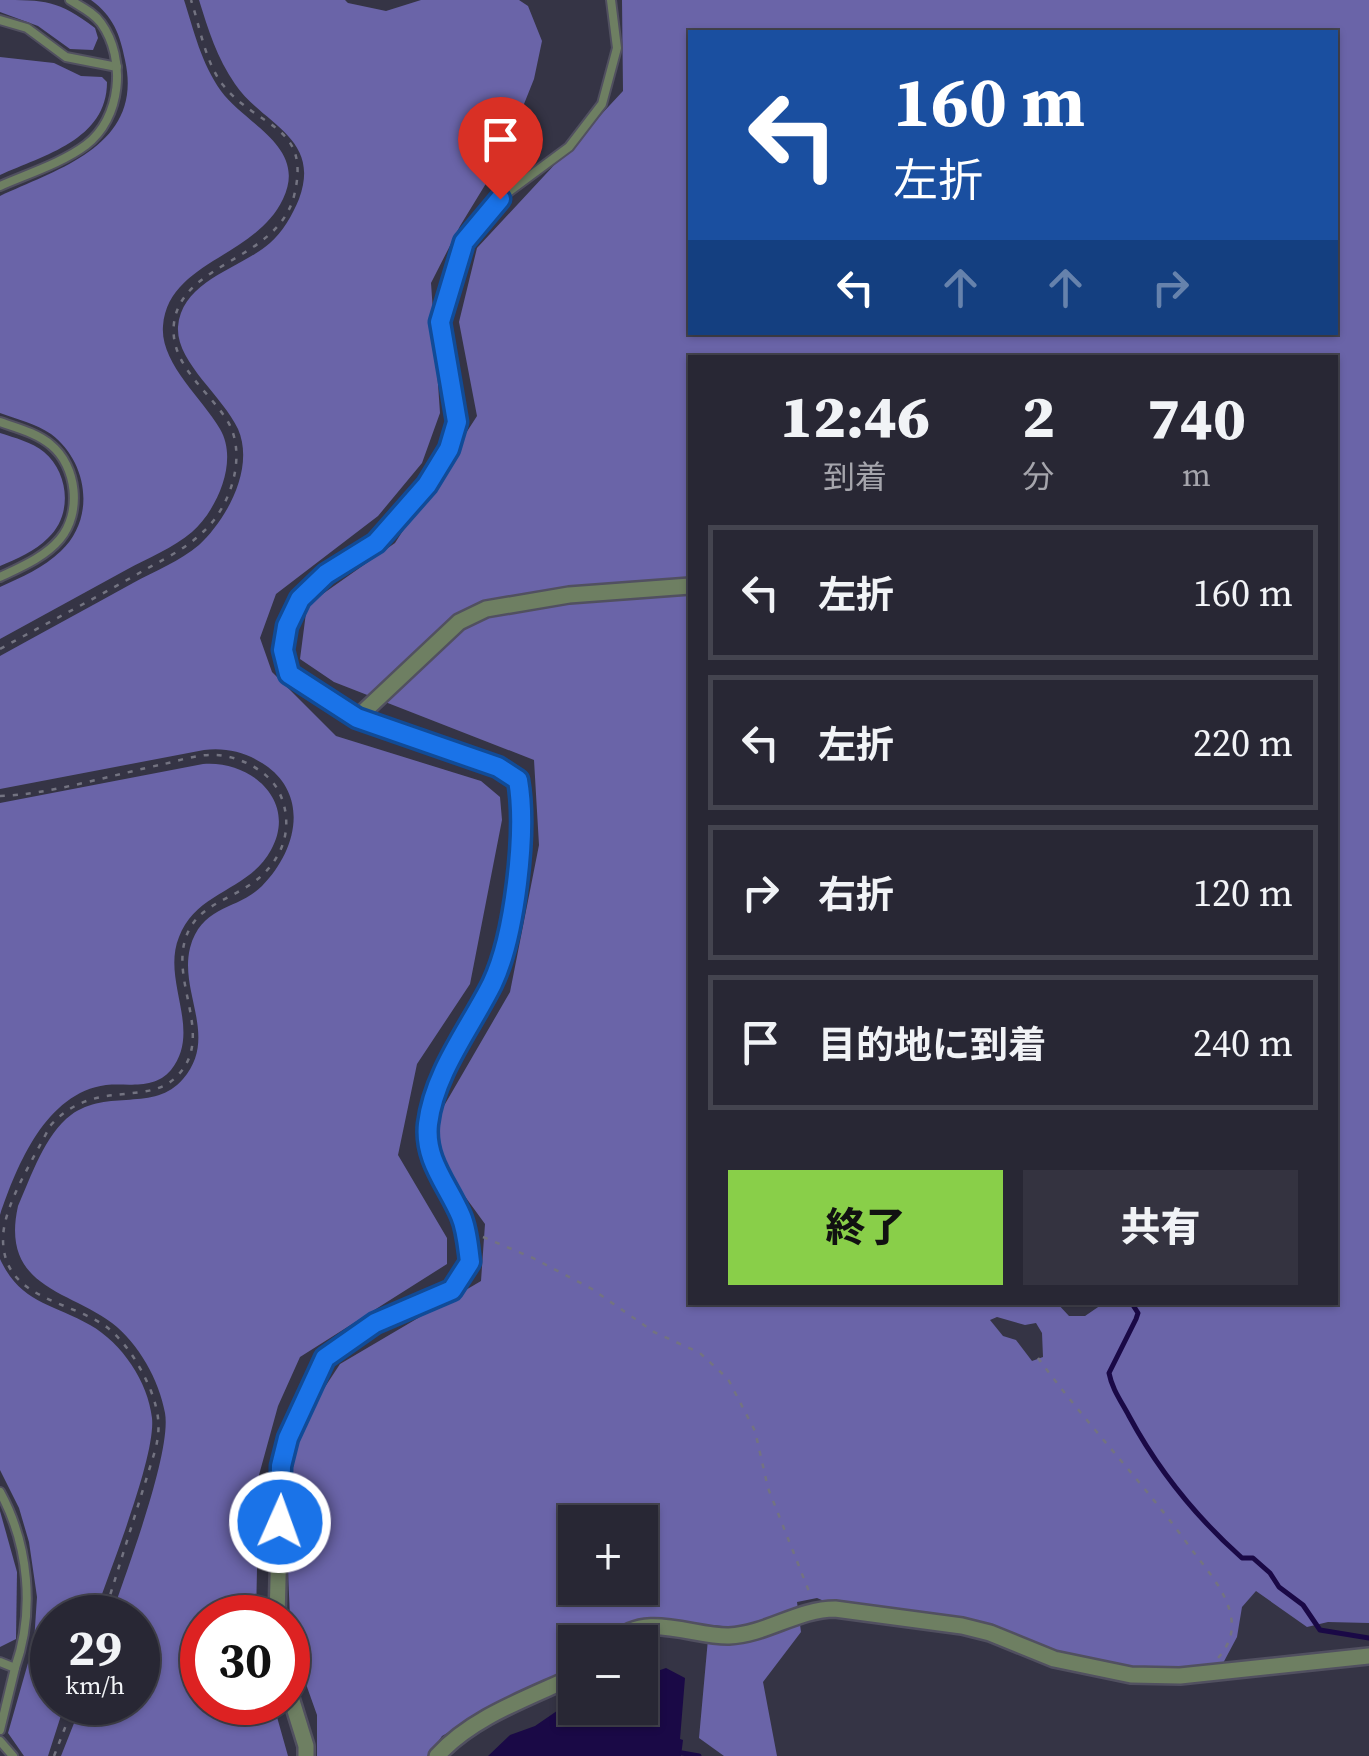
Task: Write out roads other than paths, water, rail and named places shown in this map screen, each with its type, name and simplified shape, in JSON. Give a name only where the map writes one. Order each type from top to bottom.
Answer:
[{"type":"street","points":[[278,1595],[281,1466],[288,1438],[325,1358],[375,1323],[452,1290],[470,1262],[463,1219],[430,1158],[428,1124],[441,1080],[494,980],[512,917],[522,802],[518,780],[498,767],[357,718],[459,622],[486,609],[569,594],[688,586]]},
{"type":"street","points":[[658,1627],[726,1636],[762,1632],[817,1609],[962,1626],[1054,1659],[1153,1677],[1369,1656]]},
{"type":"street","points":[[437,1756],[450,1742],[496,1712],[558,1684]]},
{"type":"street","points":[[299,1725],[306,1756]]},
{"type":"lane","points":[[0,186],[82,148],[96,137],[111,114],[116,67],[103,26],[91,12],[70,0]]},
{"type":"lane","points":[[357,718],[289,674],[283,650],[287,626],[300,599],[326,574],[376,543],[406,511],[449,449],[457,422],[440,322],[464,242],[500,199],[569,147],[602,104],[617,48],[611,0]]},
{"type":"lane","points":[[0,20],[27,28],[66,56],[116,67]]},
{"type":"lane","points":[[0,422],[37,436],[59,452],[67,464],[74,504],[68,528],[50,550],[0,577]]},
{"type":"lane","points":[[0,1492],[10,1509],[27,1590],[24,1642],[0,1730]]},
{"type":"lane","points":[[0,1662],[15,1668]]},
{"type":"lane","points":[[0,1741],[13,1756]]},
{"type":"waterway","points":[[1133,1305],[1138,1313],[1136,1319],[1109,1373],[1120,1400],[1165,1474],[1242,1558],[1253,1558],[1279,1587],[1303,1605],[1320,1630],[1369,1638]]},
{"type":"waterway","points":[[682,1753],[699,1756]]}]
